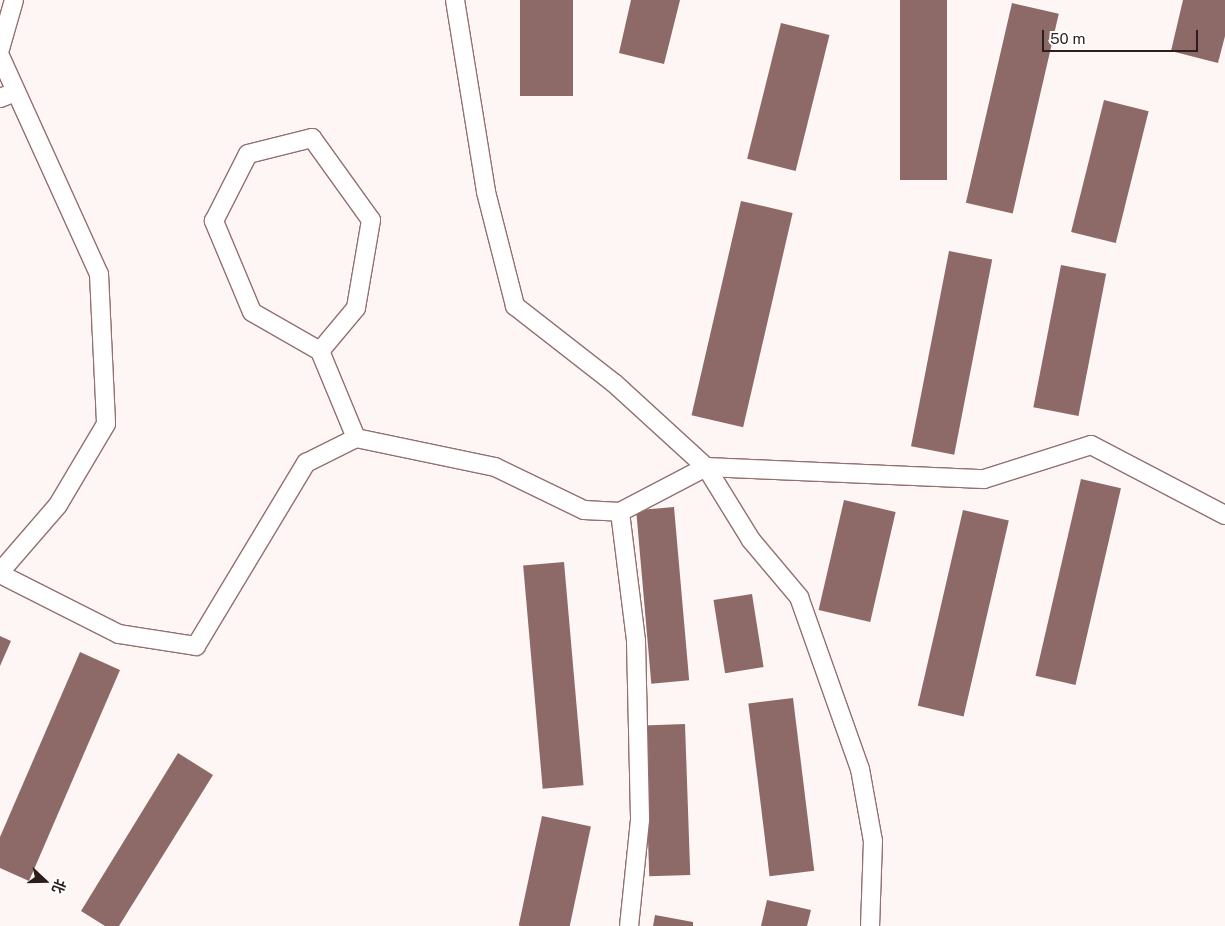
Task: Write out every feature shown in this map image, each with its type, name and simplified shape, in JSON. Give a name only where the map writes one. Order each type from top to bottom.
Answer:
[{"type":"street","points":[[0,49],[14,0]]},
{"type":"street","points":[[450,0],[462,31]]},
{"type":"street","points":[[455,0],[462,31],[486,192],[515,306],[614,383],[706,467],[752,540],[799,597],[860,769],[873,841],[870,926]]},
{"type":"street","points":[[0,56],[99,274],[106,424],[58,505],[0,573],[119,634],[196,646],[306,463],[356,438],[495,467],[584,510],[620,512],[706,467],[984,479],[1091,445],[1225,515]]},
{"type":"street","points":[[0,98],[16,92]]},
{"type":"street","points":[[320,351],[356,308],[371,220],[312,138],[248,154],[214,221],[252,312],[320,351],[356,438]]},
{"type":"street","points":[[620,512],[636,641],[640,800],[637,881],[629,926]]},
{"type":"building","points":[[520,0],[573,0],[573,96],[520,96]]},
{"type":"building","points":[[631,0],[680,0],[664,64],[619,53]]},
{"type":"building","points":[[900,0],[947,0],[947,180],[900,180]]},
{"type":"building","points":[[1183,0],[1225,0],[1225,36],[1218,63],[1171,51]]},
{"type":"building","points":[[1012,3],[1059,14],[1013,214],[966,203]]},
{"type":"building","points":[[781,23],[830,35],[796,171],[747,159]]},
{"type":"building","points":[[1104,100],[1149,111],[1116,243],[1071,232]]},
{"type":"building","points":[[741,201],[793,213],[743,427],[692,415]]},
{"type":"building","points":[[949,251],[992,259],[954,455],[911,446]]},
{"type":"building","points":[[1061,265],[1106,274],[1078,416],[1033,407]]},
{"type":"building","points":[[1081,479],[1121,488],[1076,685],[1036,676]]},
{"type":"building","points":[[844,500],[896,512],[870,622],[819,610]]},
{"type":"building","points":[[674,507],[689,680],[651,684],[636,510]]},
{"type":"building","points":[[963,510],[1009,521],[964,716],[918,706]]},
{"type":"building","points":[[564,562],[584,785],[543,789],[523,566]]},
{"type":"building","points":[[752,594],[764,667],[725,673],[713,600]]},
{"type":"building","points":[[0,636],[11,641],[0,666]]},
{"type":"building","points":[[80,652],[120,670],[29,881],[0,868],[0,837]]},
{"type":"building","points":[[793,698],[814,871],[770,876],[748,703]]},
{"type":"building","points":[[685,724],[690,875],[649,876],[644,725]]},
{"type":"building","points":[[178,753],[213,775],[119,926],[105,926],[81,911]]},
{"type":"building","points":[[542,816],[591,826],[570,926],[519,926]]},
{"type":"building","points":[[767,900],[811,910],[807,926],[761,926]]},
{"type":"building","points":[[655,915],[693,922],[693,926],[653,926]]}]
